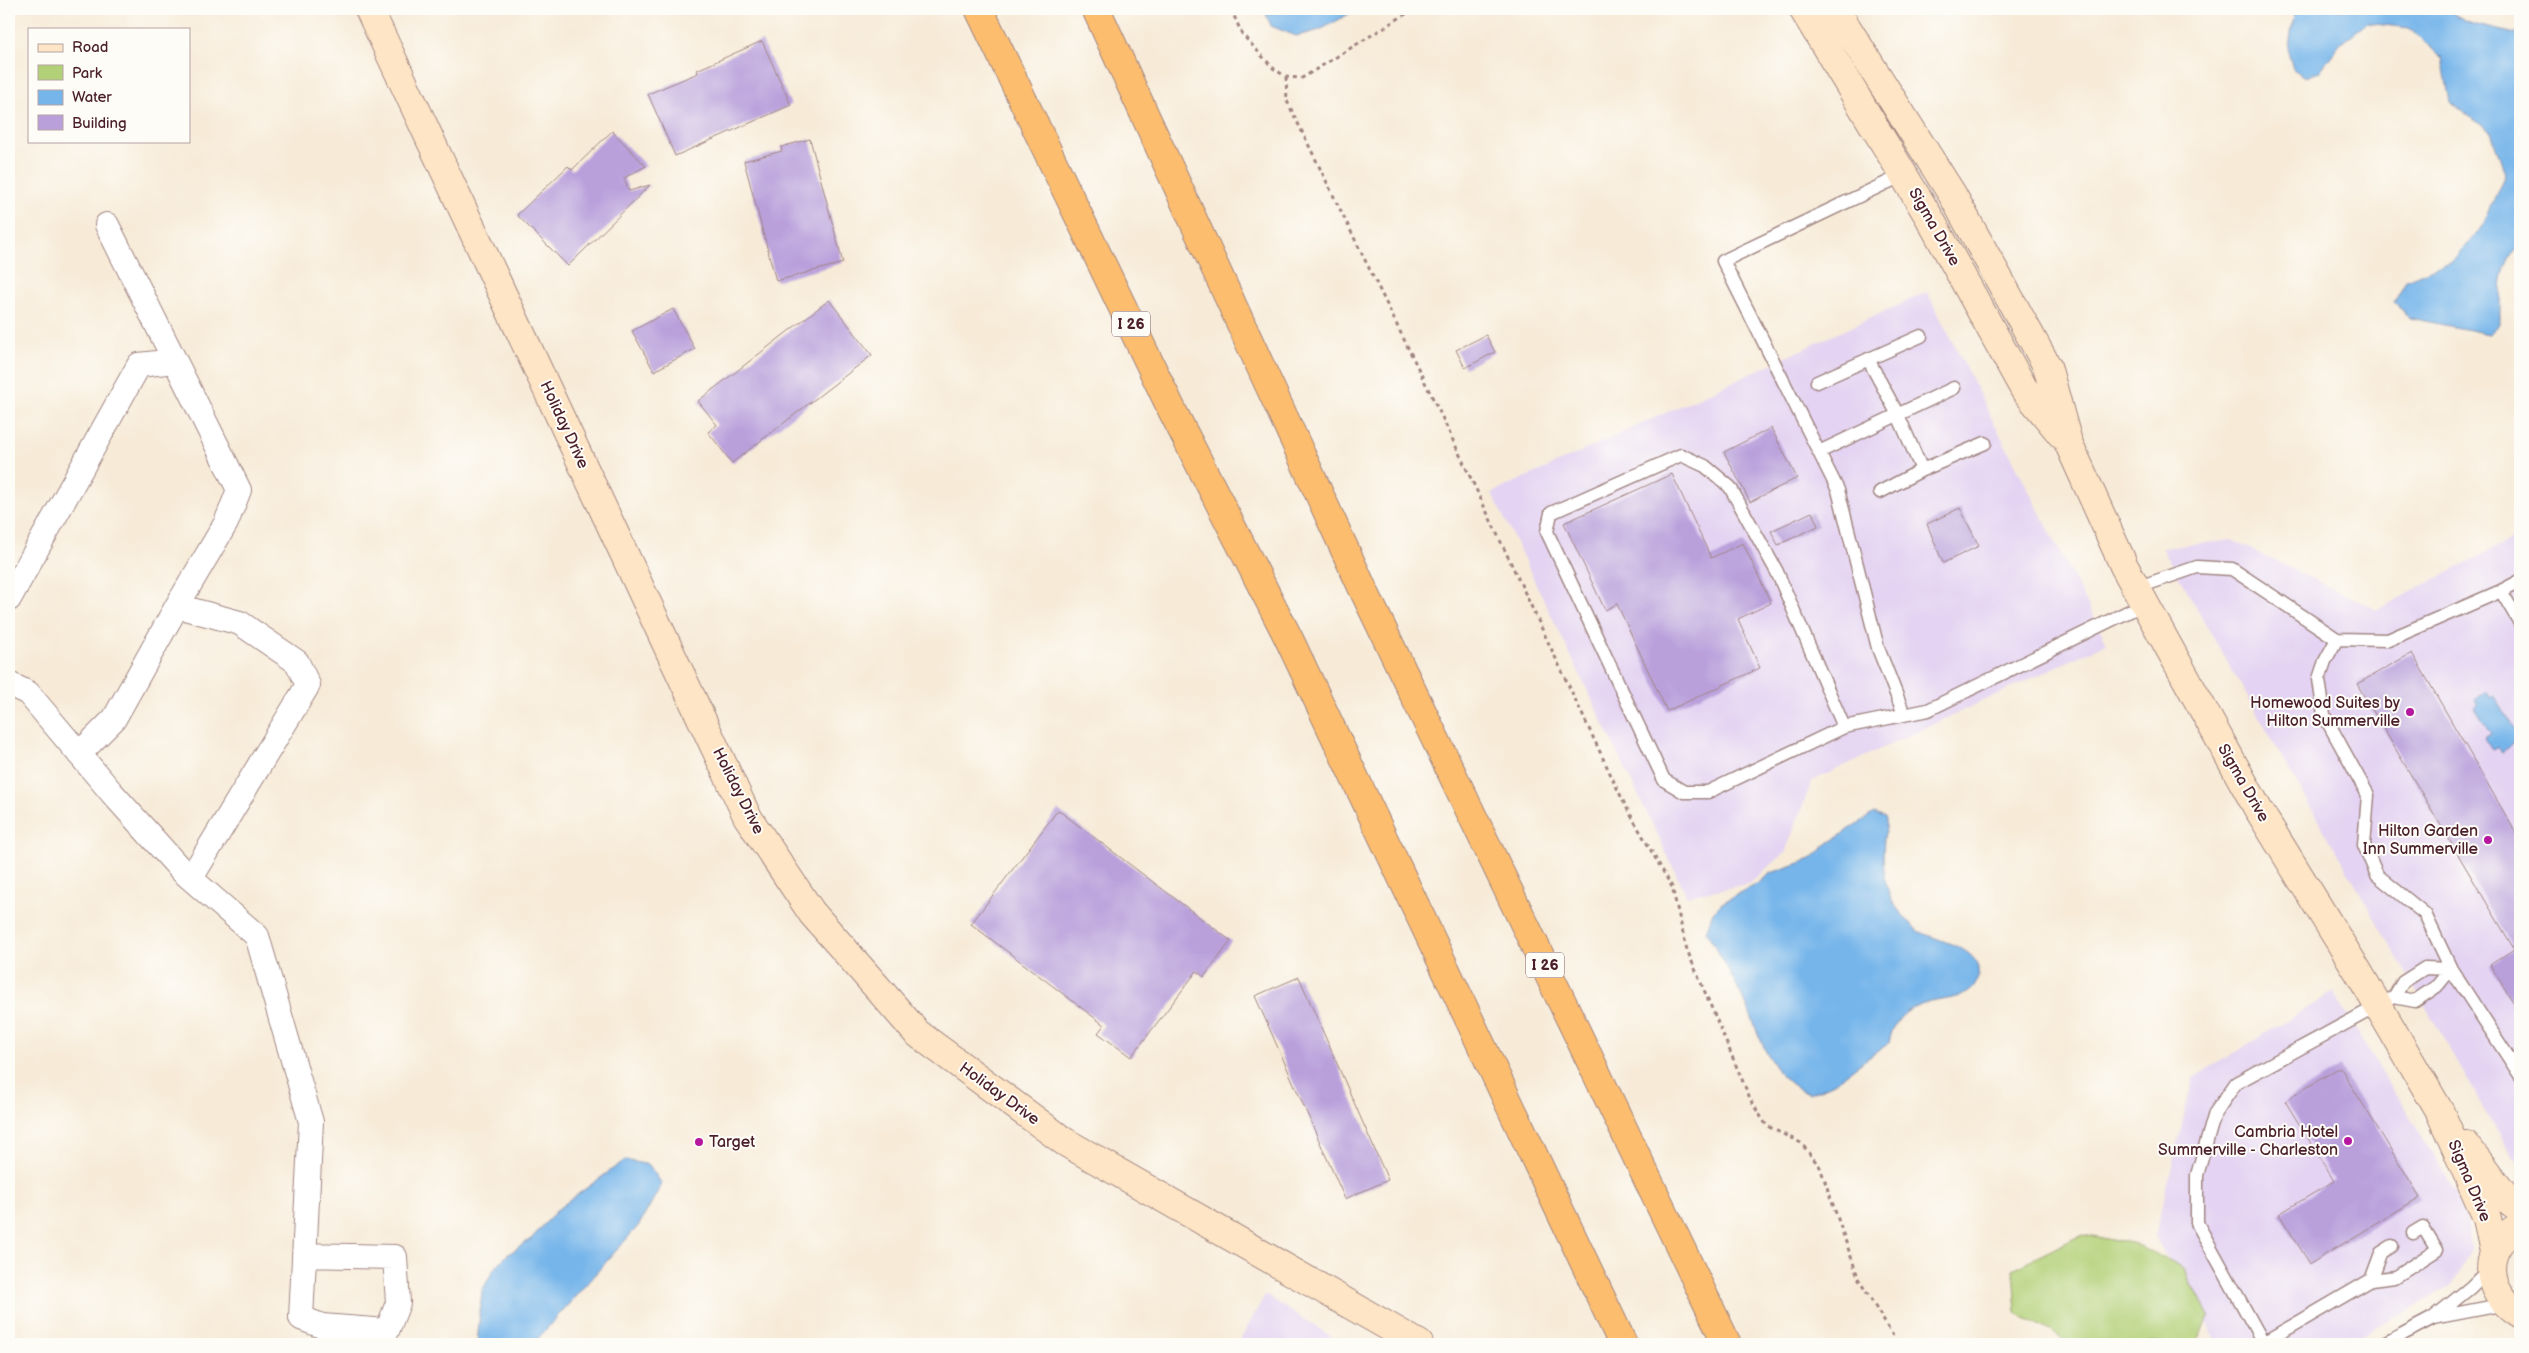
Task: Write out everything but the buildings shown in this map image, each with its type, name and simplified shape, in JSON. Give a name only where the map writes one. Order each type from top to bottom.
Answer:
[{"type":"highway","name":"I 26","points":[[979,9],[1173,412],[1288,637],[1624,1344]]},
{"type":"highway","name":"I 26","points":[[1096,9],[1362,587],[1727,1344]]},
{"type":"street","name":"Holiday Drive","points":[[369,9],[748,816],[812,913],[917,1033],[1065,1142],[1419,1344]]},
{"type":"street","name":"Sigma Drive","points":[[1803,9],[1903,175],[2024,389],[2068,442]]},
{"type":"street","name":"Sigma Drive","points":[[1836,9],[1952,194],[2047,366],[2068,442],[2140,596],[2258,809],[2386,1001],[2440,1112],[2487,1218],[2492,1259],[2492,1282],[2499,1296],[2513,1309]]},
{"type":"street","points":[[79,754],[114,719],[177,606],[226,524],[239,490],[106,225]]},
{"type":"street","points":[[9,599],[139,365],[175,361]]},
{"type":"street","points":[[177,606],[240,623],[297,662],[308,685],[191,878]]},
{"type":"street","points":[[9,684],[28,693],[112,793],[191,878],[257,936],[279,1006],[311,1122],[304,1255],[301,1318],[322,1326],[387,1331],[398,1303],[395,1257],[304,1255]]},
{"type":"street","name":"Sigma Drive","points":[[2440,1112],[2508,1200],[2520,1209]]},
{"type":"street","points":[[2492,1259],[2501,1240],[2520,1226]]},
{"type":"lane","points":[[1903,175],[1723,261],[1838,490],[1878,648],[1904,714]]},
{"type":"lane","points":[[1817,382],[1921,336]]},
{"type":"lane","points":[[1868,359],[1898,415],[1922,470]]},
{"type":"lane","points":[[1819,452],[1954,388]]},
{"type":"lane","points":[[1880,492],[1922,470],[1985,443]]},
{"type":"lane","points":[[1844,727],[1777,572],[1730,487],[1705,466],[1681,454],[1551,513],[1547,532],[1664,780],[1684,792],[1708,792],[1844,727],[1928,710],[2197,567],[2232,569],[2337,639],[2388,640],[2520,581]]},
{"type":"lane","points":[[2500,591],[2520,623]]},
{"type":"lane","points":[[2337,639],[2325,661],[2319,680],[2324,715],[2368,796],[2364,845],[2377,875],[2426,914],[2451,969],[2520,1075]]},
{"type":"lane","points":[[2413,1233],[2423,1227],[2437,1250],[2395,1277],[2371,1280],[2264,1344],[2197,1223],[2197,1175],[2214,1113],[2236,1083],[2386,1001],[2403,982],[2425,968],[2451,969]]},
{"type":"lane","points":[[2386,1001],[2415,1001],[2437,986],[2451,969]]},
{"type":"lane","points":[[2371,1280],[2381,1253],[2392,1246]]},
{"type":"lane","points":[[2384,1344],[2433,1318],[2471,1287],[2492,1259]]},
{"type":"lane","points":[[2433,1318],[2513,1309]]},
{"type":"path","points":[[1231,9],[1242,34],[1273,68],[1286,77],[1302,78],[1414,9]]},
{"type":"path","points":[[1286,77],[1287,101],[1446,426],[1626,805],[1672,887],[1687,950],[1752,1103],[1767,1126],[1801,1143],[1820,1166],[1859,1280],[1898,1344]]},
{"type":"shaded area","points":[[1927,292],[2107,643],[1812,781],[1785,853],[1748,884],[1687,896],[1492,493]]},
{"type":"shaded area","points":[[2520,535],[2520,1162],[2513,1159],[2162,548],[2232,540],[2377,610]]},
{"type":"shaded area","points":[[2333,992],[2465,1207],[2471,1249],[2452,1285],[2347,1344],[2219,1344],[2155,1237],[2193,1078]]},
{"type":"shaded area","points":[[1265,1295],[1343,1344],[1238,1344]]},
{"type":"green space","points":[[2083,1234],[2141,1246],[2184,1269],[2209,1316],[2195,1344],[2074,1344],[2016,1313],[2013,1269]]},
{"type":"water","points":[[1264,9],[1358,9],[1320,30],[1296,36],[1271,26]]},
{"type":"water","points":[[2295,9],[2445,9],[2472,24],[2520,35],[2520,245],[2513,253],[2504,271],[2500,324],[2489,334],[2410,318],[2394,303],[2406,280],[2454,260],[2483,225],[2505,174],[2491,132],[2450,102],[2442,58],[2409,28],[2367,23],[2341,43],[2319,72],[2306,77],[2293,69],[2288,52]]},
{"type":"water","points":[[2487,692],[2490,698],[2494,696],[2520,739],[2502,752],[2498,747],[2492,750],[2484,738],[2491,734],[2475,708],[2478,705],[2475,699]]},
{"type":"water","points":[[1874,813],[1885,817],[1886,820],[1883,848],[1884,867],[1887,887],[1894,904],[1916,929],[1959,947],[1968,953],[1975,961],[1978,971],[1976,983],[1970,991],[1960,996],[1918,1006],[1905,1013],[1895,1025],[1889,1043],[1832,1084],[1809,1094],[1795,1087],[1784,1078],[1768,1056],[1745,1002],[1706,931],[1713,912],[1722,903],[1758,883],[1771,873],[1811,859],[1829,843]]},
{"type":"water","points":[[625,1160],[649,1165],[662,1184],[639,1225],[533,1344],[477,1344],[482,1291],[494,1269],[507,1255],[531,1239],[559,1208]]},
{"type":"place","name":"Homewood Suites by Hilton Summerville","points":[[2410,712]]},
{"type":"place","name":"Hilton Garden Inn Summerville","points":[[2488,840]]},
{"type":"place","name":"Cambria Hotel Summerville - Charleston","points":[[2348,1141]]},
{"type":"place","name":"Target","points":[[699,1142]]}]
